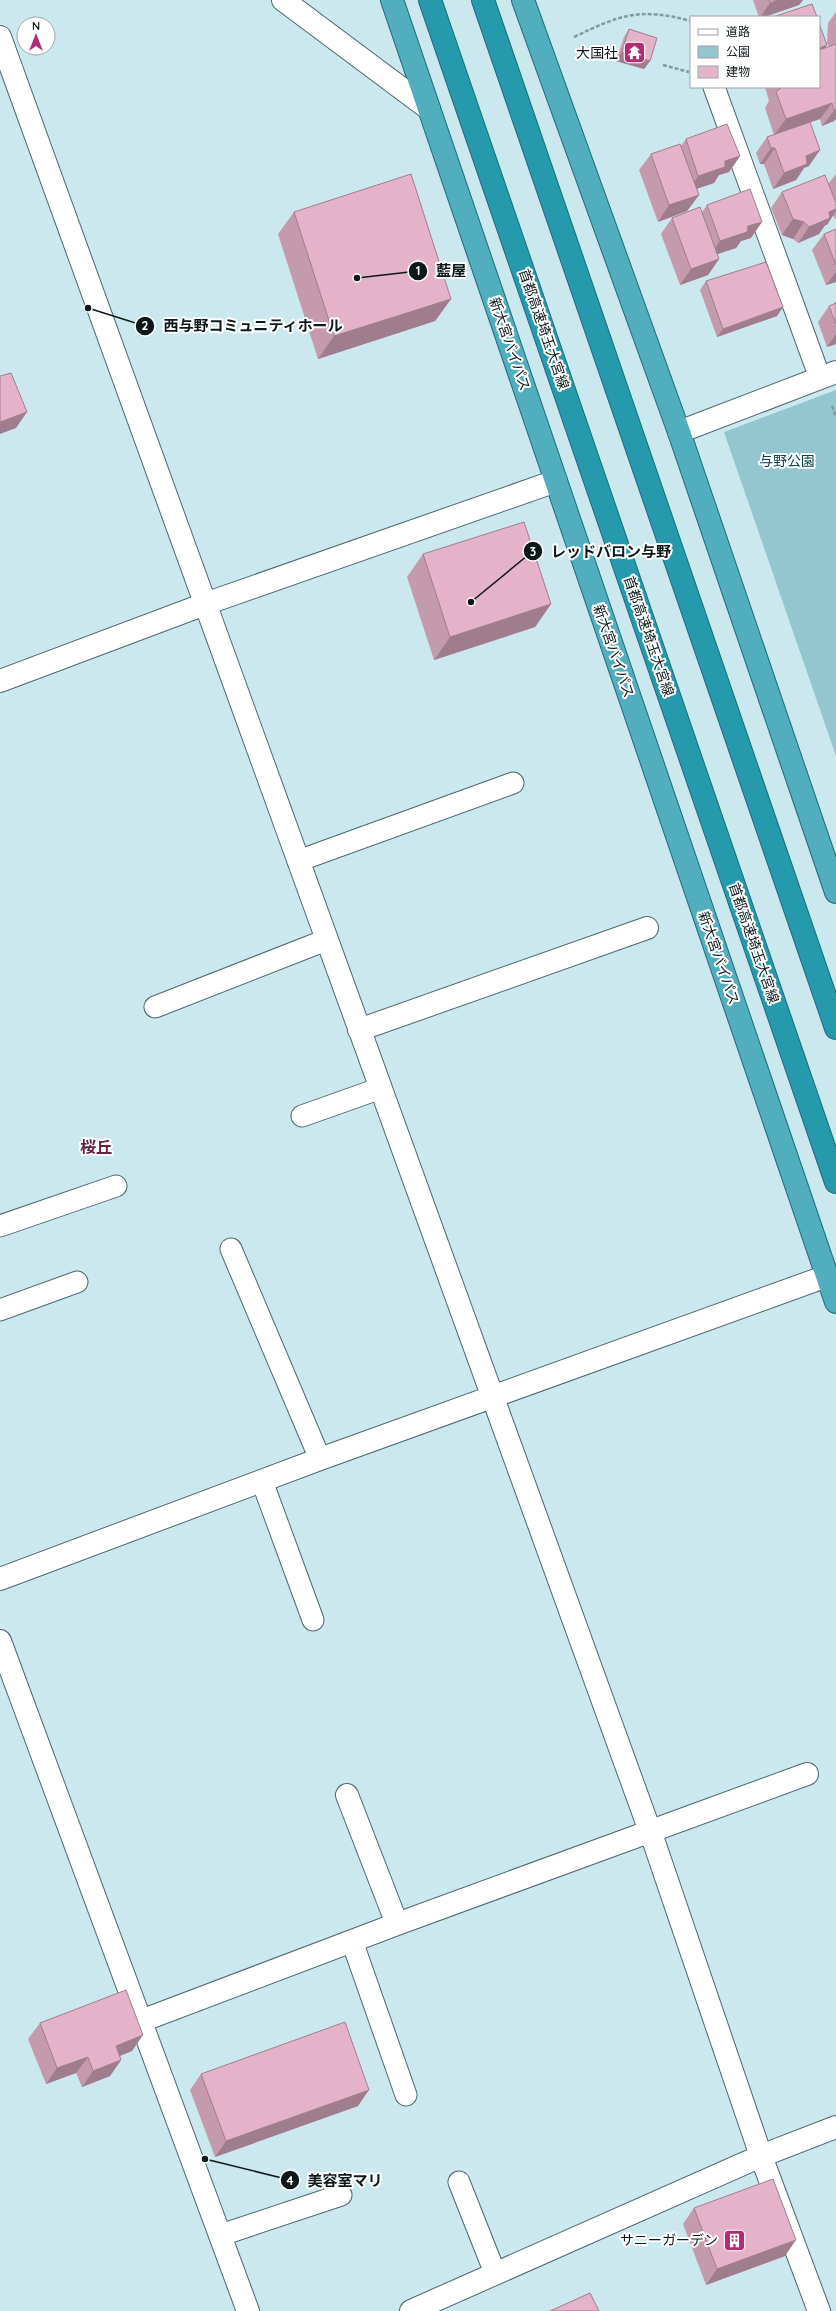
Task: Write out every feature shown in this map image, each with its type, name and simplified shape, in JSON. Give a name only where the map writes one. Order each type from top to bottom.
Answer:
[{"type":"highway","name":"新大宮バイパス","points":[[392,0],[836,1302]]},
{"type":"highway","name":"首都高速埼玉大宮線","points":[[430,0],[836,1182]]},
{"type":"highway","points":[[483,0],[836,1028]]},
{"type":"highway","points":[[523,0],[680,432],[836,892]]},
{"type":"street","points":[[283,0],[429,108]]},
{"type":"street","points":[[0,37],[650,1832],[761,2156],[819,2311]]},
{"type":"street","points":[[680,432],[828,375]]},
{"type":"street","points":[[0,681],[205,604],[556,481]]},
{"type":"street","points":[[359,1030],[647,928]]},
{"type":"street","points":[[0,1579],[320,1459],[493,1398],[827,1276]]},
{"type":"street","points":[[0,1641],[248,2311]]},
{"type":"street","points":[[141,2021],[397,1924],[807,1774]]},
{"type":"street","points":[[347,1795],[397,1924]]},
{"type":"street","points":[[411,2311],[761,2156],[836,2126]]},
{"type":"lane","points":[[714,88],[828,375]]},
{"type":"lane","points":[[298,861],[513,783]]},
{"type":"lane","points":[[155,1007],[326,940]]},
{"type":"lane","points":[[302,1116],[381,1088]]},
{"type":"lane","points":[[0,1226],[116,1186]]},
{"type":"lane","points":[[231,1249],[320,1459]]},
{"type":"lane","points":[[0,1310],[77,1282]]},
{"type":"lane","points":[[262,1481],[313,1620]]},
{"type":"lane","points":[[352,1941],[406,2095]]},
{"type":"lane","points":[[460,2182],[495,2273]]},
{"type":"lane","points":[[221,2235],[341,2195]]},
{"type":"path","points":[[574,37],[614,18],[650,12],[690,21]]},
{"type":"path","points":[[663,65],[684,71]]},
{"type":"green space","name":"与野公園","points":[[836,390],[836,756],[724,432]]},
{"type":"building","points":[[769,0],[778,0],[770,3]]},
{"type":"building","points":[[812,4],[817,16],[776,16]]},
{"type":"building","points":[[820,26],[827,45],[820,48]]},
{"type":"building","points":[[629,29],[657,38],[650,61],[622,52]]},
{"type":"building","points":[[836,44],[836,109],[834,110],[832,103],[786,119],[776,92],[781,88],[820,88],[820,50]]},
{"type":"building","points":[[810,122],[820,150],[806,156],[807,164],[784,173],[775,148],[771,148],[767,137]]},
{"type":"building","points":[[727,124],[740,156],[725,161],[725,167],[698,176],[686,139]]},
{"type":"building","points":[[680,144],[699,195],[669,205],[651,154]]},
{"type":"building","points":[[411,174],[451,299],[334,336],[294,212]]},
{"type":"building","points":[[825,175],[836,203],[836,209],[829,212],[830,218],[809,227],[804,222],[793,219],[782,192]]},
{"type":"building","points":[[750,189],[762,222],[748,226],[747,232],[720,241],[707,205]]},
{"type":"building","points":[[700,207],[719,259],[691,269],[672,218]]},
{"type":"building","points":[[836,229],[836,265],[824,234]]},
{"type":"building","points":[[766,262],[783,307],[723,329],[706,281]]},
{"type":"building","points":[[836,303],[836,324],[829,306]]},
{"type":"building","points":[[11,373],[27,412],[0,422],[0,376]]},
{"type":"building","points":[[524,522],[551,604],[450,637],[423,554]]},
{"type":"building","points":[[126,1990],[143,2035],[116,2046],[121,2060],[93,2071],[88,2057],[57,2068],[40,2023]]},
{"type":"building","points":[[345,2022],[369,2090],[226,2141],[201,2074]]},
{"type":"building","name":"サニーガーデン","points":[[773,2179],[796,2240],[717,2269],[694,2208]]},
{"type":"building","points":[[590,2293],[599,2311],[550,2311]]},
{"type":"place","name":"大国社","points":[[634,53]]},
{"type":"place","name":"藍屋","points":[[357,278]]},
{"type":"place","name":"西与野コミュニティホール","points":[[88,308]]},
{"type":"place","name":"レッドバロン与野","points":[[471,602]]},
{"type":"place","name":"美容室マリ","points":[[205,2159]]},
{"type":"place","name":"サニーガーデン","points":[[734,2240]]},
{"type":"district","name":"桜丘","points":[[96,1147]]}]
